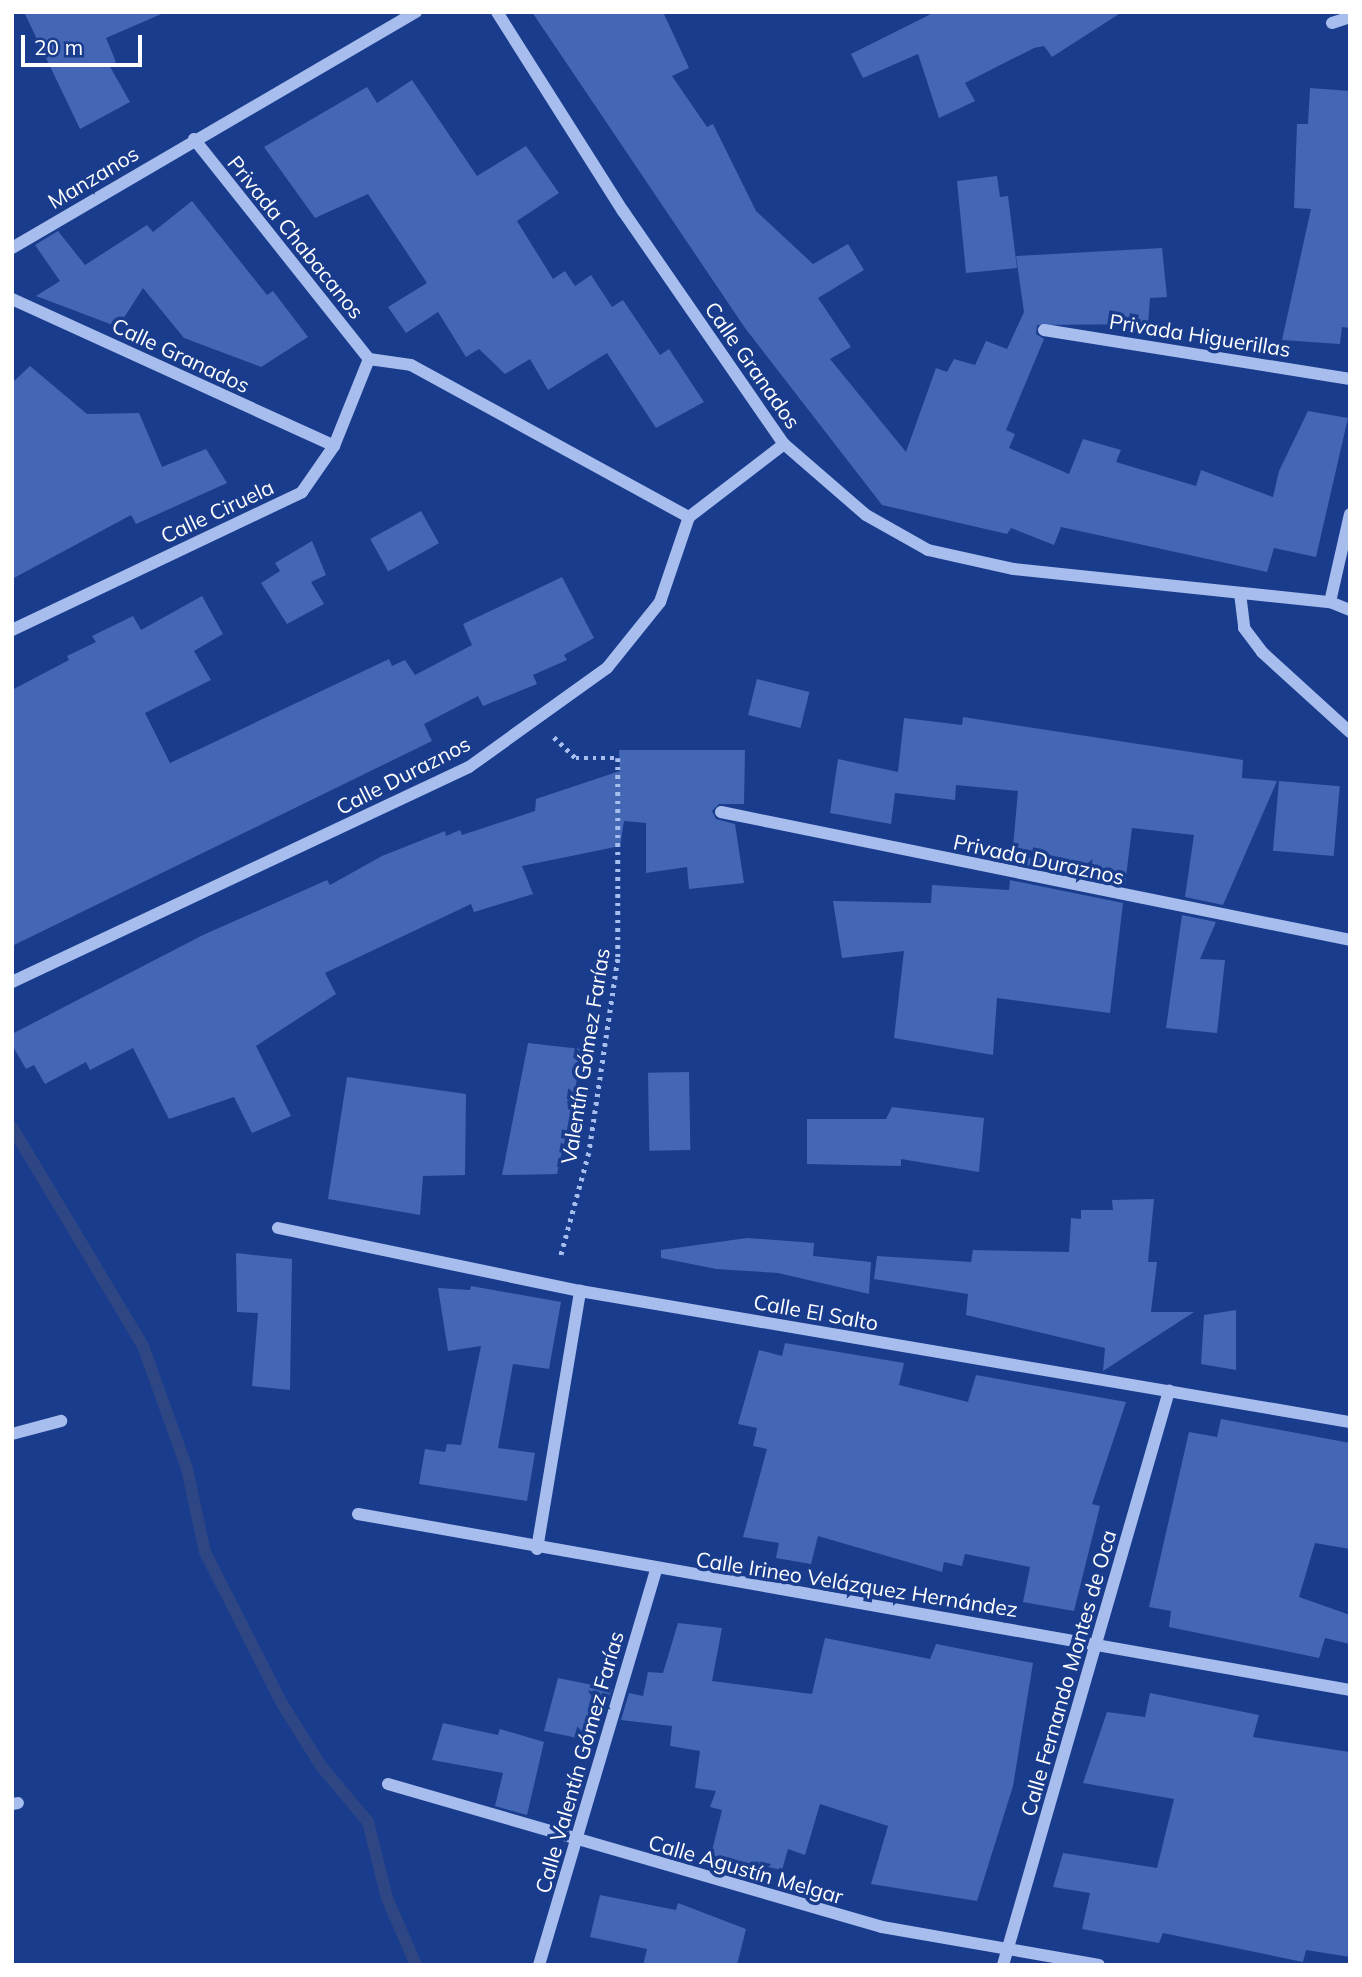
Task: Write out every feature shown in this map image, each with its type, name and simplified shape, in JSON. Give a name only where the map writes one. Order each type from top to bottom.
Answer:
[{"type":"street","name":"Manzanos","points":[[12,248],[415,12]]},
{"type":"street","name":"Calle Granados","points":[[497,12],[623,211],[785,444],[866,515],[928,550],[1014,569],[1330,603],[1350,610]]},
{"type":"street","points":[[1332,23],[1350,17]]},
{"type":"street","name":"Privada Chabacanos","points":[[194,139],[369,359]]},
{"type":"street","name":"Calle Granados","points":[[12,299],[334,446]]},
{"type":"street","name":"Privada Higuerillas","points":[[1044,330],[1350,379]]},
{"type":"street","points":[[369,359],[411,365],[689,517],[785,444]]},
{"type":"street","name":"Calle Ciruela","points":[[12,630],[302,492],[334,446],[369,359]]},
{"type":"street","points":[[1330,603],[1350,514]]},
{"type":"street","name":"Calle Duraznos","points":[[12,982],[469,767],[607,668],[660,602],[689,517]]},
{"type":"street","points":[[1240,593],[1244,628],[1262,652],[1350,732]]},
{"type":"street","name":"Privada Duraznos","points":[[721,812],[1350,940]]},
{"type":"street","name":"Calle El Salto","points":[[278,1228],[580,1291],[1350,1422]]},
{"type":"street","points":[[537,1549],[580,1291]]},
{"type":"street","name":"Calle Fernando Montes de Oca","points":[[1003,1965],[1099,1644],[1169,1391]]},
{"type":"street","points":[[12,1434],[61,1421]]},
{"type":"street","name":"Calle Irineo Velázquez Hernández","points":[[358,1514],[537,1549],[1099,1644],[1350,1690]]},
{"type":"street","name":"Calle Valentín Gómez Farías","points":[[539,1965],[656,1570]]},
{"type":"street","name":"Calle Agustín Melgar","points":[[388,1784],[577,1841],[882,1927],[1099,1965]]},
{"type":"path","name":"Valentín Gómez Farías","points":[[536,719],[576,758],[618,758],[618,959],[589,1153],[553,1285]]},
{"type":"building","points":[[24,12],[166,12],[106,38],[116,62],[109,65],[130,102],[80,129]]},
{"type":"building","points":[[532,12],[663,12],[689,68],[672,76],[707,127],[713,124],[756,211],[813,264],[848,244],[864,270],[818,298],[851,347],[830,359],[906,452],[936,368],[947,372],[954,359],[975,365],[986,341],[1007,349],[1024,312],[1016,256],[1162,248],[1167,297],[1150,298],[1148,324],[1037,325],[1036,334],[1044,339],[1006,430],[1015,434],[1009,448],[1069,474],[1083,439],[1121,450],[1116,462],[1196,486],[1201,470],[1273,497],[1279,471],[1308,411],[1348,418],[1316,557],[1274,548],[1267,572],[1061,527],[1054,545],[1011,528],[1007,534],[882,505],[745,328]]},
{"type":"building","points":[[935,12],[1122,12],[1052,57],[1044,46],[1034,48],[965,83],[975,101],[939,118],[918,54],[863,78],[851,54]]},
{"type":"building","points":[[412,80],[477,176],[526,146],[559,193],[517,221],[553,279],[565,271],[575,286],[591,275],[612,307],[623,300],[660,355],[669,349],[704,402],[656,428],[607,353],[548,390],[530,359],[505,374],[479,349],[466,357],[438,312],[406,333],[388,307],[427,283],[368,194],[315,218],[264,147],[367,87],[377,103]]},
{"type":"building","points":[[1310,88],[1350,91],[1350,328],[1342,327],[1340,344],[1282,340],[1311,209],[1294,208],[1297,124],[1308,124]]},
{"type":"building","points":[[997,176],[1000,197],[1008,196],[1017,268],[966,273],[957,181]]},
{"type":"building","points":[[192,201],[267,295],[273,291],[308,337],[261,367],[184,338],[143,288],[118,327],[36,296],[60,281],[35,245],[58,231],[85,265],[147,225],[153,232]]},
{"type":"building","points":[[30,366],[87,414],[139,413],[162,467],[206,449],[227,483],[136,524],[131,515],[12,579],[12,383]]},
{"type":"building","points":[[421,511],[439,543],[388,571],[370,539]]},
{"type":"building","points":[[312,541],[326,575],[311,582],[324,604],[287,624],[261,583],[280,571],[275,563]]},
{"type":"building","points":[[562,577],[594,638],[564,655],[567,660],[533,675],[537,684],[483,706],[478,696],[424,724],[432,741],[12,946],[12,690],[69,660],[67,656],[96,642],[92,636],[133,616],[141,630],[202,596],[223,634],[194,651],[211,680],[145,713],[170,763],[389,659],[392,666],[405,660],[415,675],[472,645],[463,624]]},
{"type":"building","points":[[757,679],[809,692],[800,728],[748,715]]},
{"type":"building","points":[[963,717],[1243,760],[1242,778],[1277,781],[1223,905],[1185,897],[1194,835],[1132,828],[1125,885],[1011,862],[1050,854],[1013,847],[1018,791],[956,785],[955,800],[895,793],[891,824],[830,813],[838,759],[898,772],[904,718],[962,725]]},
{"type":"building","points":[[619,750],[745,750],[744,804],[719,804],[712,811],[716,819],[735,824],[744,883],[689,889],[687,867],[646,873],[646,823],[624,821],[620,846],[522,866],[533,894],[474,912],[471,904],[325,973],[336,994],[256,1046],[291,1116],[252,1133],[234,1097],[169,1119],[133,1048],[90,1070],[86,1062],[45,1084],[34,1065],[26,1069],[12,1045],[12,1034],[203,935],[327,880],[330,885],[382,856],[445,831],[446,836],[460,830],[462,835],[535,811],[536,799],[620,771]]},
{"type":"building","points":[[1279,781],[1340,786],[1334,856],[1273,851]]},
{"type":"building","points":[[1010,880],[1123,903],[1110,1013],[997,998],[993,1055],[894,1038],[904,951],[842,958],[833,901],[931,903],[932,885],[1009,890]]},
{"type":"building","points":[[1182,915],[1216,922],[1200,959],[1225,960],[1217,1033],[1166,1028]]},
{"type":"building","points":[[528,1043],[581,1049],[574,1099],[557,1174],[502,1175]]},
{"type":"building","points":[[689,1072],[690,1150],[649,1151],[648,1073]]},
{"type":"building","points":[[347,1077],[466,1094],[465,1175],[423,1176],[420,1215],[328,1199]]},
{"type":"building","points":[[892,1107],[984,1118],[979,1172],[901,1159],[901,1166],[807,1164],[807,1119],[886,1119]]},
{"type":"building","points":[[1154,1199],[1148,1262],[1157,1262],[1151,1312],[1194,1312],[1103,1371],[1105,1348],[966,1315],[968,1294],[874,1279],[877,1256],[971,1262],[973,1250],[1069,1252],[1071,1218],[1081,1219],[1081,1210],[1113,1210],[1112,1200]]},
{"type":"building","points":[[747,1238],[814,1243],[813,1256],[871,1262],[869,1294],[778,1273],[716,1269],[661,1258],[661,1250]]},
{"type":"building","points":[[236,1253],[292,1259],[290,1390],[252,1386],[258,1313],[237,1312]]},
{"type":"building","points":[[471,1286],[561,1302],[549,1369],[513,1364],[498,1448],[535,1453],[527,1501],[419,1484],[425,1449],[445,1452],[447,1444],[461,1445],[481,1346],[448,1351],[438,1288],[470,1290]]},
{"type":"building","points":[[1236,1310],[1236,1370],[1201,1364],[1204,1315]]},
{"type":"building","points":[[785,1343],[904,1363],[899,1385],[968,1402],[976,1375],[1126,1402],[1092,1504],[1100,1506],[1074,1611],[1023,1602],[1030,1567],[965,1554],[962,1566],[944,1562],[942,1572],[818,1536],[811,1564],[776,1558],[779,1543],[743,1537],[767,1449],[753,1446],[757,1428],[738,1424],[759,1350],[782,1356]]},
{"type":"building","points":[[1221,1419],[1350,1443],[1350,1549],[1315,1543],[1299,1597],[1350,1615],[1350,1644],[1325,1638],[1319,1658],[1169,1627],[1171,1611],[1149,1607],[1189,1432],[1217,1437]]},
{"type":"building","points":[[678,1623],[722,1628],[712,1681],[812,1694],[825,1638],[930,1659],[936,1644],[1033,1663],[1013,1786],[977,1901],[871,1884],[888,1826],[820,1804],[805,1855],[788,1849],[782,1870],[711,1855],[722,1810],[710,1807],[716,1791],[695,1788],[700,1751],[670,1746],[672,1726],[621,1720],[629,1693],[643,1696],[648,1672],[663,1673]]},
{"type":"building","points":[[558,1678],[612,1689],[603,1718],[591,1716],[587,1740],[544,1731]]},
{"type":"building","points":[[1150,1693],[1259,1715],[1253,1737],[1350,1752],[1350,1957],[1306,1950],[1303,1962],[1163,1933],[1159,1943],[1082,1929],[1090,1893],[1053,1887],[1063,1853],[1157,1868],[1174,1799],[1083,1783],[1107,1712],[1145,1717]]},
{"type":"building","points":[[443,1723],[498,1735],[500,1729],[544,1742],[527,1815],[495,1806],[503,1773],[432,1760]]},
{"type":"building","points":[[600,1895],[676,1910],[678,1903],[746,1929],[737,1965],[643,1965],[647,1949],[590,1937]]},
{"type":"waterway","points":[[12,1127],[143,1346],[187,1469],[205,1552],[281,1702],[321,1766],[368,1822],[387,1898],[416,1965]]}]
